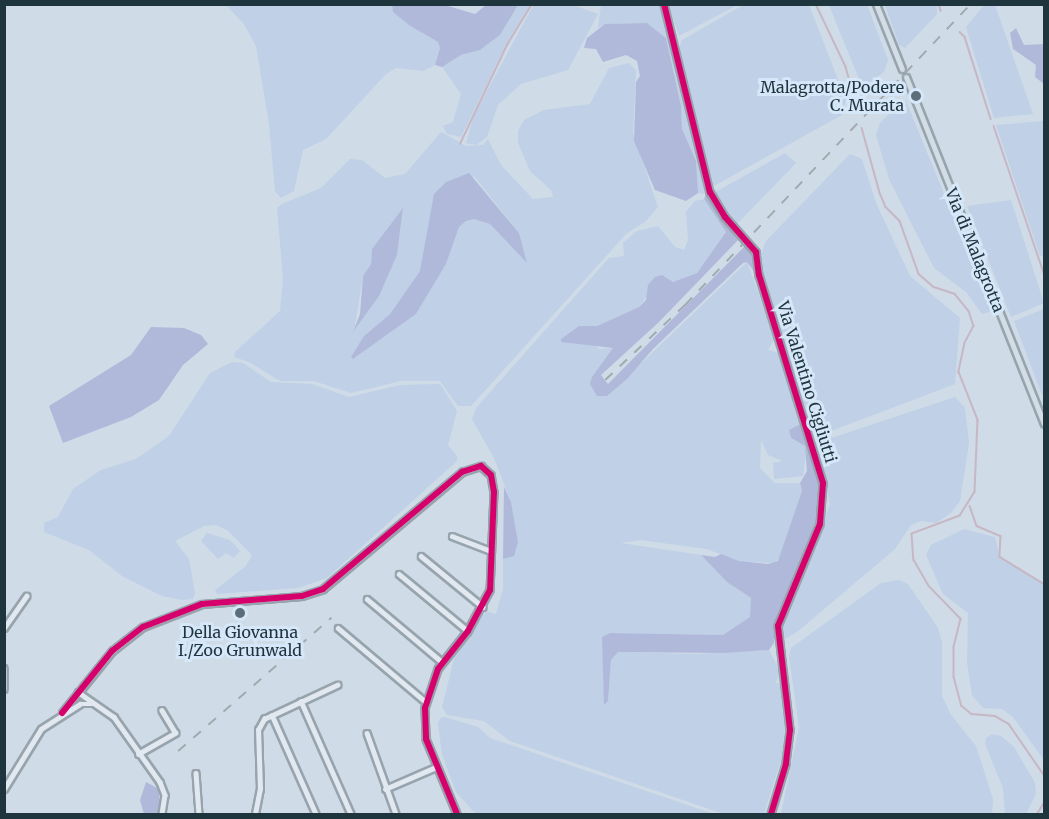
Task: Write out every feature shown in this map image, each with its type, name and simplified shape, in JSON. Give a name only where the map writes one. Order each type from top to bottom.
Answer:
[{"type":"main road","points":[[876,4],[902,69]]},
{"type":"main road","name":"Via di Malagrotta","points":[[906,77],[1044,423]]},
{"type":"street","name":"Via Valentino Cigliutti","points":[[664,4],[710,192],[725,217],[756,252],[759,275],[823,483],[820,524],[778,626],[790,730],[786,764],[771,814]]},
{"type":"street","points":[[62,713],[85,682],[128,637],[173,612],[212,603],[302,596],[327,587],[472,466],[485,468],[492,477],[495,518],[490,590],[483,607],[468,631],[442,662],[426,702],[426,739],[457,814]]},
{"type":"street","points":[[452,536],[491,551]]},
{"type":"street","points":[[421,556],[483,607]]},
{"type":"street","points":[[399,574],[468,631]]},
{"type":"street","points":[[4,628],[26,596]]},
{"type":"street","points":[[366,599],[442,662]]},
{"type":"street","points":[[338,628],[426,702]]},
{"type":"street","points":[[4,668],[4,689]]},
{"type":"street","points":[[85,682],[86,694],[95,704],[115,718],[164,789],[162,814]]},
{"type":"street","points":[[255,814],[260,789],[258,730],[272,715],[336,685]]},
{"type":"street","points":[[76,694],[86,694]]},
{"type":"street","points":[[76,694],[80,704]]},
{"type":"street","points":[[301,701],[351,814]]},
{"type":"street","points":[[4,789],[37,734],[62,713],[80,704],[95,704]]},
{"type":"street","points":[[138,754],[174,733],[162,711]]},
{"type":"street","points":[[272,715],[316,814]]},
{"type":"street","points":[[367,733],[395,814]]},
{"type":"street","points":[[386,789],[436,767]]},
{"type":"street","points":[[196,773],[199,814]]},
{"type":"shaded area","points":[[534,4],[573,5],[598,14],[568,70],[521,84],[498,105],[487,137],[476,145],[466,143],[474,115]]},
{"type":"shaded area","points":[[668,4],[737,5],[679,36]]},
{"type":"shaded area","points":[[745,4],[809,5],[846,100],[842,115],[712,187],[679,48],[682,40]]},
{"type":"shaded area","points":[[985,4],[995,5],[1033,114],[994,118],[966,27]]},
{"type":"shaded area","points":[[226,5],[392,5],[393,12],[438,42],[440,48],[435,65],[423,71],[396,68],[386,74],[326,139],[303,150],[294,191],[281,198],[275,191],[269,124],[256,46],[244,24]]},
{"type":"shaded area","points":[[392,5],[445,5],[475,14],[486,5],[518,5],[500,35],[480,50],[461,55],[442,67],[435,65],[440,48],[438,42],[409,25],[393,12]]},
{"type":"shaded area","points":[[518,5],[530,5],[506,44],[461,137],[447,134],[443,126],[453,122],[461,94],[442,67],[461,55],[480,50],[500,35]]},
{"type":"shaded area","points":[[601,5],[662,5],[707,191],[704,194],[698,193],[694,184],[697,174],[682,129],[681,106],[666,38],[647,23],[605,24],[598,28]]},
{"type":"shaded area","points":[[829,5],[867,5],[888,60],[884,72],[866,85],[861,84]]},
{"type":"shaded area","points":[[885,5],[937,5],[937,14],[905,48],[899,45]]},
{"type":"shaded area","points":[[647,23],[666,38],[681,106],[682,129],[696,161],[698,193],[686,201],[655,190],[634,141],[636,82],[640,76],[637,61],[626,55],[603,62],[596,49],[584,48],[587,38],[605,24]]},
{"type":"shaded area","points":[[1016,28],[1024,45],[1044,44],[1044,84],[1035,77],[1036,65],[1013,49],[1010,33]]},
{"type":"shaded area","points":[[629,63],[636,70],[633,133],[658,207],[646,221],[626,234],[471,406],[458,406],[440,381],[401,381],[351,393],[314,381],[280,381],[249,362],[234,357],[236,351],[280,311],[283,279],[277,208],[282,204],[321,188],[350,159],[362,160],[385,178],[405,174],[441,132],[466,146],[483,145],[488,139],[501,165],[533,199],[553,197],[552,191],[530,171],[518,143],[518,131],[524,120],[544,110],[590,104],[609,68]],"holes":[[[474,176],[519,233],[526,262],[490,224],[474,219],[466,221],[459,227],[446,264],[416,314],[353,359],[364,336],[390,314],[420,271]],[[403,209],[397,255],[379,295],[354,331],[363,276],[371,264],[372,249]]]},
{"type":"shaded area","points":[[902,101],[906,101],[992,311],[982,314],[966,292],[934,268],[889,179],[876,135],[880,123]]},
{"type":"shaded area","points":[[1044,121],[1044,255],[1040,256],[996,125]]},
{"type":"shaded area","points":[[785,153],[796,163],[737,224],[731,220],[714,193]]},
{"type":"shaded area","points":[[850,154],[862,159],[876,203],[910,276],[960,318],[955,384],[815,437],[763,280],[761,254],[766,241]]},
{"type":"shaded area","points":[[469,173],[519,233],[527,263],[490,224],[474,219],[466,221],[459,227],[446,264],[416,314],[353,359],[351,357],[364,336],[390,314],[420,271],[434,194],[446,182]]},
{"type":"shaded area","points":[[707,191],[716,209],[742,236],[659,322],[601,375],[608,384],[748,243],[754,254],[756,274],[747,262],[743,263],[653,349],[627,379],[607,396],[597,396],[590,384],[592,377],[613,348],[561,342],[561,339],[579,326],[597,326],[639,307],[646,300],[648,285],[655,277],[662,275],[673,282],[697,273],[726,232],[704,199]]},
{"type":"shaded area","points":[[704,199],[726,232],[697,273],[673,282],[662,275],[639,307],[597,326],[579,326],[599,349],[614,348],[592,377],[607,396],[747,262],[775,338],[768,350],[782,354],[802,423],[789,430],[791,438],[805,446],[806,453],[803,476],[774,479],[773,463],[783,461],[768,455],[761,440],[760,468],[775,483],[800,483],[802,491],[783,553],[775,563],[739,561],[707,549],[640,540],[621,543],[701,555],[727,582],[751,598],[751,607],[750,617],[743,625],[723,635],[610,633],[602,638],[608,701],[611,660],[618,652],[697,654],[769,650],[781,673],[775,683],[782,683],[786,717],[782,757],[764,814],[724,814],[510,741],[484,721],[447,715],[442,707],[454,659],[486,611],[496,614],[503,589],[503,559],[518,542],[511,502],[494,458],[472,419],[477,407],[609,258],[624,256],[623,243],[637,231],[658,226],[675,247],[684,250],[688,240],[686,212],[695,201]]},
{"type":"shaded area","points":[[1011,200],[1044,303],[1011,317],[967,206]]},
{"type":"shaded area","points":[[403,208],[397,255],[379,296],[353,332],[360,314],[363,276],[371,264],[372,249]]},
{"type":"shaded area","points":[[1044,309],[1044,400],[1014,321]]},
{"type":"shaded area","points":[[151,327],[184,328],[201,335],[208,344],[183,365],[159,400],[131,417],[63,443],[49,406],[131,355]]},
{"type":"shaded area","points":[[232,362],[243,363],[271,382],[312,384],[349,397],[400,385],[440,384],[457,411],[448,445],[457,456],[457,461],[327,578],[298,588],[217,594],[215,590],[246,566],[252,555],[227,530],[216,525],[204,526],[175,541],[189,559],[195,593],[193,599],[182,600],[162,596],[122,576],[89,550],[44,532],[44,523],[58,517],[73,489],[101,470],[136,459],[169,436],[210,373]]},
{"type":"shaded area","points":[[955,397],[965,408],[969,443],[960,501],[951,513],[936,523],[921,521],[911,525],[895,549],[797,632],[781,641],[778,636],[782,617],[816,545],[830,504],[816,443]]},
{"type":"shaded area","points":[[804,422],[818,469],[818,527],[778,613],[774,643],[769,650],[724,653],[618,652],[611,660],[608,701],[604,705],[602,637],[610,633],[723,635],[750,617],[751,598],[727,582],[701,555],[715,557],[721,554],[739,561],[768,564],[778,561],[802,491],[800,483],[807,471],[805,446],[791,438],[789,430]]},
{"type":"shaded area","points":[[504,487],[511,502],[518,542],[514,556],[503,559]]},
{"type":"shaded area","points":[[964,529],[995,537],[1000,557],[1044,584],[1044,760],[1013,717],[1002,709],[983,708],[972,695],[967,662],[968,613],[943,594],[926,555],[931,545]]},
{"type":"shaded area","points":[[207,533],[230,540],[240,551],[234,558],[226,553],[218,559],[201,541]]},
{"type":"shaded area","points":[[899,580],[908,584],[938,628],[942,642],[942,696],[951,715],[976,746],[993,799],[992,814],[781,814],[799,727],[789,657],[791,648],[881,583]]},
{"type":"shaded area","points":[[445,717],[478,727],[490,738],[714,814],[476,814],[456,792],[442,755],[438,724],[440,718]]},
{"type":"shaded area","points":[[992,734],[1001,736],[1014,747],[1035,783],[1036,794],[1026,814],[1005,814],[1003,788],[985,744],[986,738]]},
{"type":"shaded area","points":[[146,782],[159,789],[160,814],[144,814],[140,800]]},
{"type":"waterway","points":[[460,144],[507,45],[532,4]]},
{"type":"waterway","points":[[816,4],[846,67],[858,111]]},
{"type":"waterway","points":[[939,4],[941,11]]},
{"type":"waterway","points":[[960,32],[965,37],[991,119]]},
{"type":"waterway","points":[[994,126],[1044,273]]},
{"type":"waterway","points":[[862,128],[880,193],[886,207],[900,221],[919,274],[934,287],[955,294],[969,311],[974,326],[965,343],[959,372],[978,420],[975,492],[960,516],[912,534],[914,560],[929,586],[961,619],[954,648],[954,677],[962,706],[972,714],[995,716],[1009,724],[1044,775]]},
{"type":"waterway","points":[[970,506],[977,526],[1001,536],[1000,557],[1044,584]]},
{"type":"waterway","points":[[1037,814],[1044,803]]},
{"type":"railway","points":[[605,380],[685,305],[971,4]]},
{"type":"railway","points":[[178,751],[331,618]]},
{"type":"cycle path","points":[[664,4],[710,192],[725,217],[756,252],[759,275],[823,483],[820,524],[778,626],[790,730],[786,764],[771,814]]},
{"type":"cycle path","points":[[62,713],[112,651],[143,627],[202,604],[302,596],[323,589],[462,472],[481,466],[491,475],[494,492],[490,590],[468,631],[438,669],[425,708],[426,739],[457,814]]},
{"type":"place","name":"Malagrotta/Podere C. Murata","points":[[916,96]]},
{"type":"place","name":"Della Giovanna I./Zoo Grunwald","points":[[240,613]]}]
